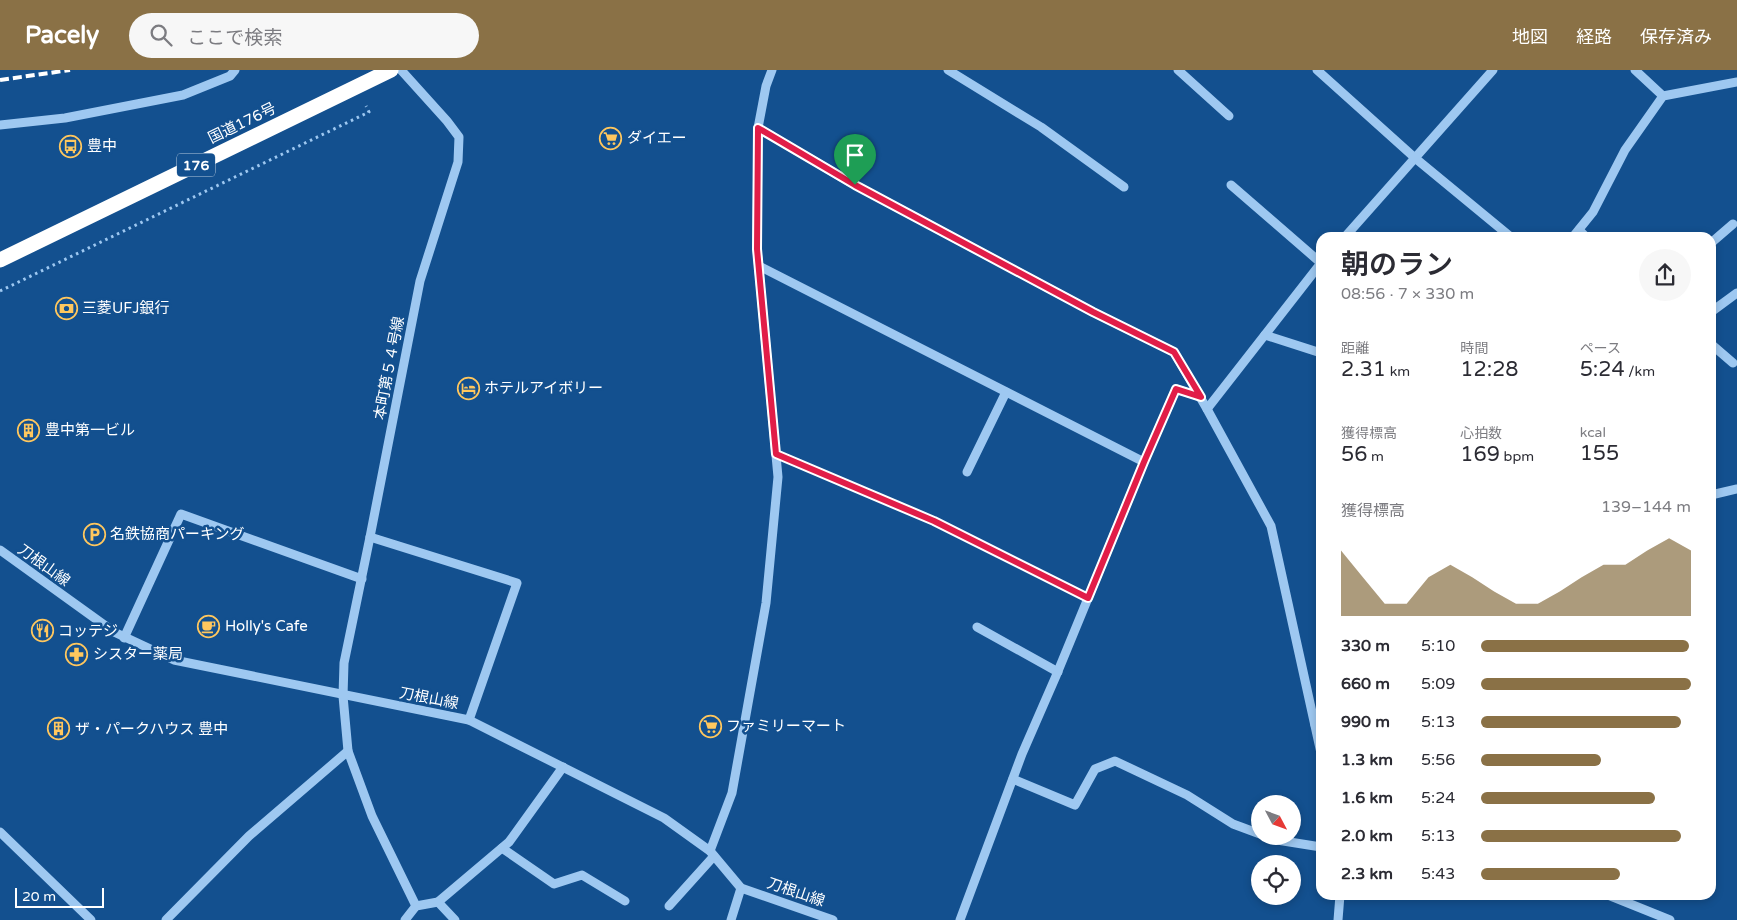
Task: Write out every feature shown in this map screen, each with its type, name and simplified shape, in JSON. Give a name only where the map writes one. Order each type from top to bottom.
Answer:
[{"type":"highway","name":"国道176号","points":[[0,260],[392,70]]},
{"type":"street","points":[[0,125],[65,118],[183,95],[230,76],[235,70]]},
{"type":"street","name":"本町第５４号線","points":[[401,70],[459,137],[458,162],[420,281],[344,663],[343,696],[348,751],[372,816],[416,906]]},
{"type":"street","points":[[669,906],[712,854],[732,794],[766,603],[778,476],[757,249],[758,128],[766,86],[772,70]]},
{"type":"street","points":[[948,70],[1041,128],[1124,187]]},
{"type":"street","points":[[1178,70],[1229,116]]},
{"type":"street","points":[[1317,70],[1415,158],[1505,232]]},
{"type":"street","points":[[1349,232],[1493,70]]},
{"type":"street","points":[[1635,70],[1663,96]]},
{"type":"street","points":[[1580,232],[1578,230],[1593,212],[1625,150],[1663,96],[1737,82]]},
{"type":"street","points":[[758,128],[864,190],[1093,312],[1174,352],[1201,397],[1271,526],[1316,730]]},
{"type":"street","points":[[1231,185],[1316,259]]},
{"type":"street","points":[[1716,239],[1733,224]]},
{"type":"street","points":[[758,266],[1144,462]]},
{"type":"street","points":[[1207,409],[1316,269]]},
{"type":"street","points":[[1716,308],[1737,293]]},
{"type":"street","points":[[1265,334],[1316,351]]},
{"type":"street","points":[[1716,348],[1733,363]]},
{"type":"street","points":[[960,920],[1013,779],[1176,389],[1201,397]]},
{"type":"street","points":[[967,472],[1006,392]]},
{"type":"street","points":[[1716,494],[1737,489]]},
{"type":"street","points":[[124,638],[182,514],[362,580]]},
{"type":"street","points":[[370,537],[517,583],[469,720]]},
{"type":"street","name":"刀根山線","points":[[0,550],[114,632],[174,660],[343,696],[469,720],[664,818],[712,854],[741,888],[833,920]]},
{"type":"street","points":[[977,627],[1058,672]]},
{"type":"street","points":[[166,920],[249,836],[348,751]]},
{"type":"street","points":[[1013,779],[1075,805],[1095,769],[1115,761],[1187,795],[1233,824],[1251,831]]},
{"type":"street","points":[[405,920],[416,906],[438,902],[509,842],[563,767]]},
{"type":"street","points":[[0,832],[91,920]]},
{"type":"street","points":[[1301,844],[1316,846]]},
{"type":"street","points":[[502,848],[554,884],[582,875],[625,901]]},
{"type":"street","points":[[731,920],[741,888]]},
{"type":"street","points":[[1338,920],[1340,900]]},
{"type":"street","points":[[1620,900],[1670,920]]},
{"type":"street","points":[[438,902],[455,920]]},
{"type":"path","points":[[0,291],[369,112],[367,108]]},
{"type":"path","points":[[776,454],[934,521],[1088,598]]},
{"type":"railway","points":[[0,80],[70,70]]},
{"type":"place","name":"ダイエー","points":[[611,138]]},
{"type":"place","name":"豊中","points":[[71,146]]},
{"type":"place","name":"三菱UFJ銀行","points":[[66,308]]},
{"type":"place","name":"ホテルアイボリー","points":[[468,388]]},
{"type":"place","name":"豊中第一ビル","points":[[29,430]]},
{"type":"place","name":"名鉄協商パーキング","points":[[94,534]]},
{"type":"place","name":"Holly's Cafe","points":[[209,626]]},
{"type":"place","name":"コッテジ","points":[[42,631]]},
{"type":"place","name":"シスター薬局","points":[[77,654]]},
{"type":"place","name":"ファミリーマート","points":[[710,726]]},
{"type":"place","name":"ザ・パークハウス 豊中","points":[[59,729]]},
{"type":"route","points":[[758,128],[855,185],[1093,312],[1174,352],[1201,397],[1176,389],[1088,598],[934,521],[802,463],[776,454],[757,249],[758,128]]}]
